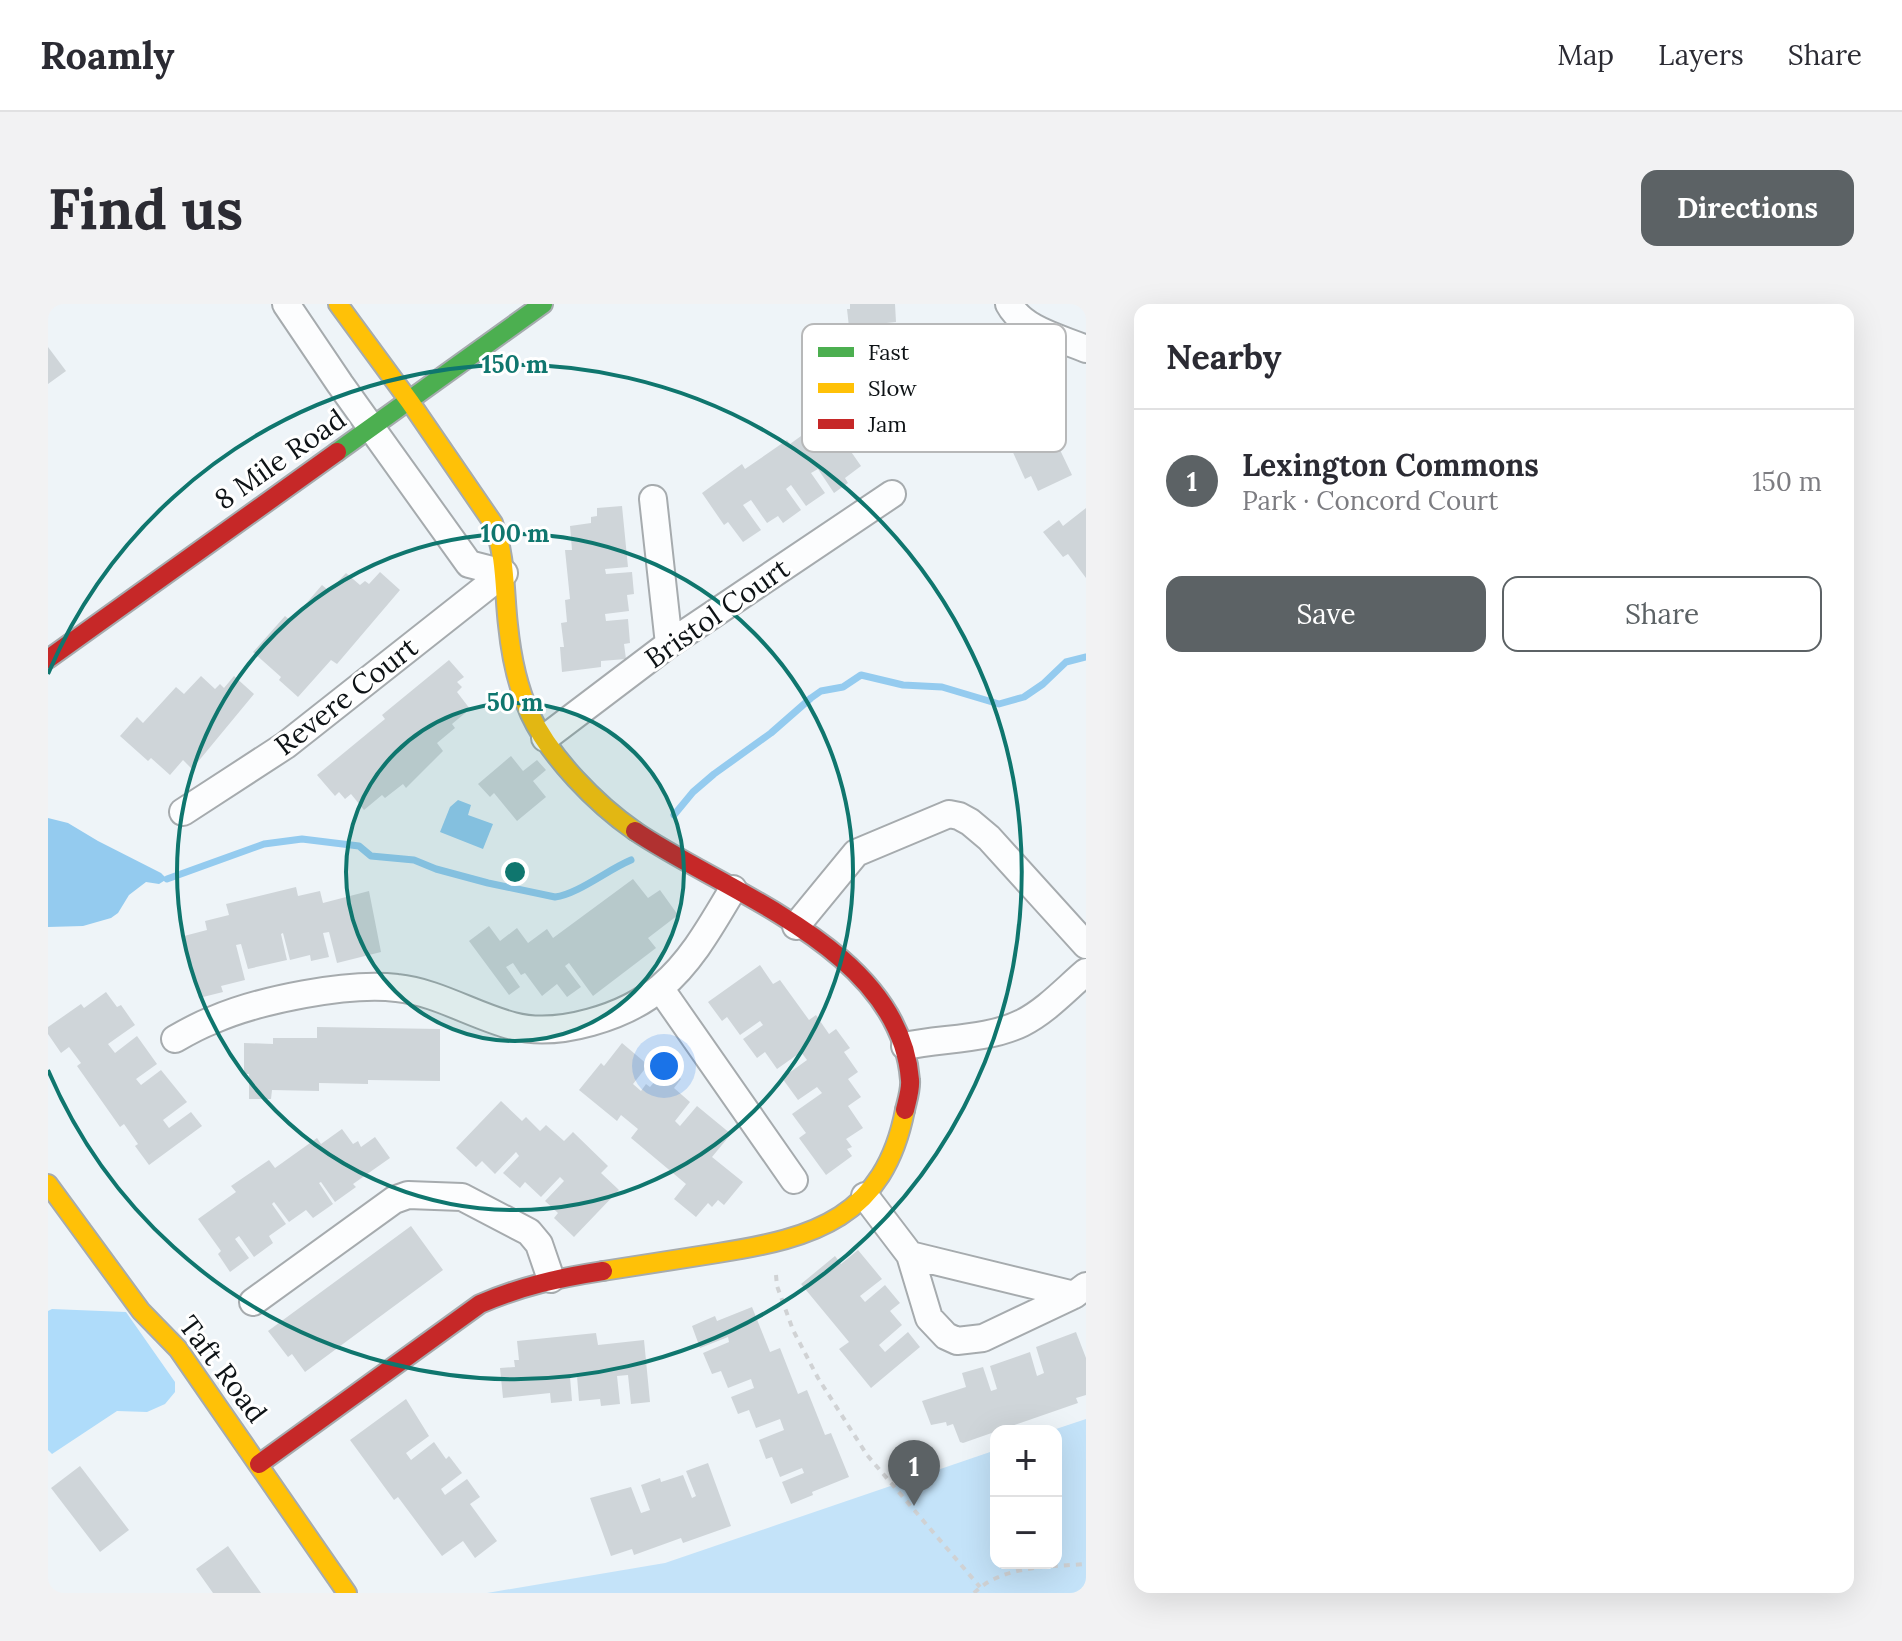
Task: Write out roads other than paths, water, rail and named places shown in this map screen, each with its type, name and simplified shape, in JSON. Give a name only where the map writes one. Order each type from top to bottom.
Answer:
[{"type":"street","points":[[286,304],[371,429],[469,564],[504,573]]},
{"type":"street","points":[[259,1464],[480,1304],[521,1287],[551,1279],[774,1244],[826,1226],[847,1213],[865,1196],[893,1153],[909,1100],[905,1046],[888,1011],[858,971],[796,926],[639,834],[571,772],[545,738],[531,716],[516,667],[501,542],[493,523],[338,304]]},
{"type":"street","name":"8 Mile Road","points":[[48,659],[543,304]]},
{"type":"street","points":[[1009,304],[1017,316],[1028,324]]},
{"type":"street","points":[[1066,340],[1086,349]]},
{"type":"street","name":"Bristol Court","points":[[545,738],[669,644],[892,494]]},
{"type":"street","points":[[653,499],[669,644]]},
{"type":"street","name":"Revere Court","points":[[183,812],[286,745],[504,573]]},
{"type":"street","points":[[796,926],[842,866],[856,853],[949,814],[970,822],[989,838],[1086,945]]},
{"type":"street","points":[[175,1039],[214,1019],[276,1001],[333,991],[398,988],[516,1027],[549,1029],[598,1020],[660,988],[693,953],[733,889]]},
{"type":"street","points":[[905,1046],[1002,1031],[1020,1024],[1037,1014],[1086,972]]},
{"type":"street","points":[[660,988],[794,1180]]},
{"type":"street","name":"Taft Road","points":[[48,1184],[141,1311],[178,1349],[347,1593]]},
{"type":"street","points":[[253,1302],[394,1200],[408,1195],[462,1197],[523,1227],[539,1244],[551,1279]]},
{"type":"street","points":[[865,1196],[910,1255],[929,1318],[946,1336],[957,1341],[983,1338],[1080,1291]]},
{"type":"street","points":[[910,1255],[1080,1291]]},
{"type":"waterway","points":[[674,815],[693,792],[714,774],[771,733],[811,698],[821,691],[843,687],[861,675],[903,685],[942,687],[999,704],[1024,697],[1066,662],[1086,657]]},
{"type":"waterway","points":[[167,879],[264,844],[302,839],[359,846],[371,856],[414,860],[488,883],[555,897],[573,891],[631,860]]},
{"type":"place","name":"Lexington Commons","points":[[914,1506]]}]
